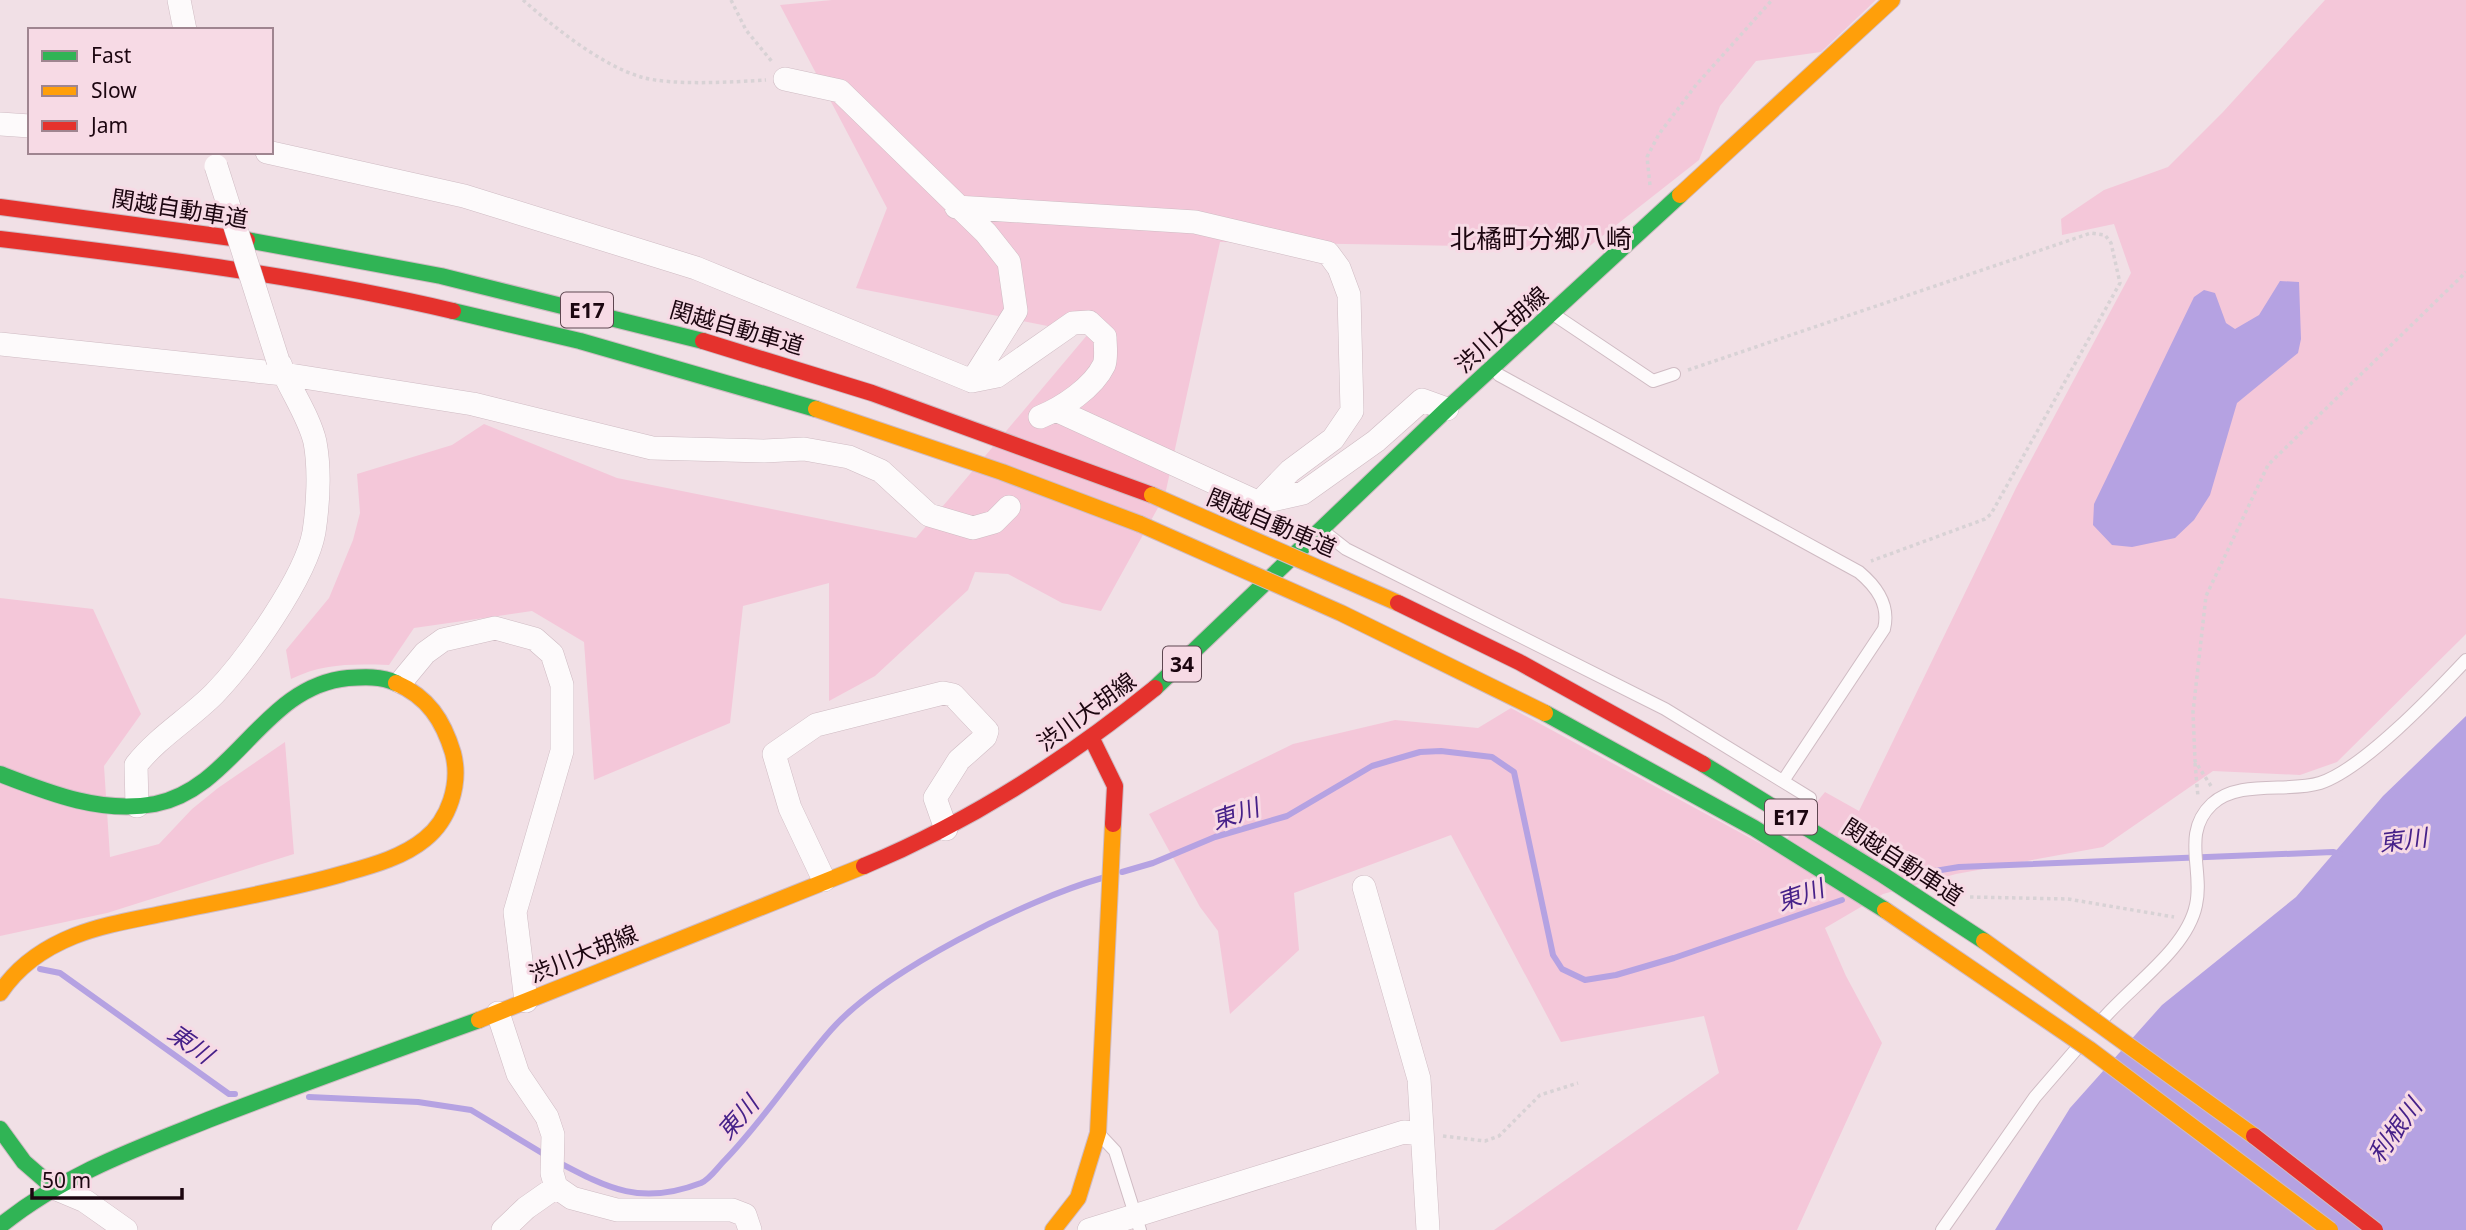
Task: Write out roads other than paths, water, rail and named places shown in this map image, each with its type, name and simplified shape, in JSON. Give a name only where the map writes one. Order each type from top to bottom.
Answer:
[{"type":"main road","name":"渋川大胡線","points":[[54,1188],[96,1164],[220,1114],[498,1013],[946,829],[1092,739],[1166,679],[1447,410],[1892,0]]},
{"type":"main road","name":"関越自動車道","points":[[0,208],[187,231],[327,254],[635,321],[781,362],[918,408],[1153,495],[1443,624],[1570,689],[1697,760],[1944,914],[2201,1095],[2375,1230]]},
{"type":"main road","name":"E17","points":[[0,239],[182,261],[322,284],[629,352],[774,394],[914,441],[1029,480],[1140,524],[1292,589],[1449,663],[1671,780],[1793,852],[1935,942],[2059,1028],[2330,1230]]},
{"type":"main road","points":[[0,774],[63,799],[105,808],[160,802],[206,778],[279,707],[316,685],[344,677],[372,675],[401,682],[431,705],[446,725],[457,777],[450,806],[431,834],[378,863],[317,881],[105,926],[62,941],[27,962],[2,991]]},
{"type":"main road","points":[[1057,1229],[1077,1203],[1087,1181],[1098,1133],[1115,786],[1092,739]]},
{"type":"main road","points":[[0,1129],[9,1146],[28,1167],[54,1188]]},
{"type":"main road","name":"34","points":[[0,1226],[54,1188]]},
{"type":"street","points":[[179,0],[185,28]]},
{"type":"street","points":[[785,79],[840,91],[956,207],[986,233],[1009,262],[1016,311],[972,381]]},
{"type":"street","points":[[0,124],[28,126]]},
{"type":"street","points":[[273,153],[464,196],[696,268],[972,381],[997,376],[1073,323],[1089,322],[1105,337],[1105,363],[1091,382],[1048,414],[1259,503],[1303,493],[1376,441],[1422,400],[1447,410]]},
{"type":"street","points":[[136,806],[135,765],[147,751],[213,695],[242,663],[299,573],[314,533],[317,471],[314,440],[281,368],[214,159]]},
{"type":"street","points":[[956,207],[1195,222],[1328,253],[1339,268],[1349,295],[1352,411],[1333,439],[1290,471],[1259,503]]},
{"type":"street","points":[[0,344],[281,368],[473,404],[652,448],[764,451],[804,449],[849,457],[881,471],[929,515],[973,528],[994,522],[1009,508]]},
{"type":"street","points":[[401,682],[425,653],[443,640],[495,628],[535,639],[552,654],[562,685],[562,751],[515,912],[526,1001]]},
{"type":"street","points":[[824,880],[790,808],[774,754],[816,725],[943,693],[953,695],[987,731],[985,737],[959,760],[935,798],[946,829]]},
{"type":"street","points":[[1364,887],[1419,1079],[1420,1134],[1429,1230]]},
{"type":"street","points":[[498,1013],[518,1074],[547,1117],[555,1147],[554,1180],[503,1230]]},
{"type":"street","points":[[1089,1230],[1139,1223],[1405,1132],[1420,1134]]},
{"type":"street","points":[[554,1180],[572,1198],[617,1210],[732,1210],[745,1216],[750,1230]]},
{"type":"street","points":[[54,1188],[85,1201],[126,1230]]},
{"type":"lane","points":[[1552,313],[1560,322],[1653,381],[1674,374]]},
{"type":"lane","points":[[1499,375],[1860,572],[1876,586],[1887,616],[1884,629],[1783,781]]},
{"type":"lane","points":[[1322,530],[1346,549],[1665,709],[1810,798]]},
{"type":"lane","points":[[1942,1230],[2035,1097],[2122,996],[2164,959],[2190,920],[2197,905],[2194,839],[2200,817],[2214,802],[2222,798],[2250,790],[2320,783],[2350,769],[2466,660]]},
{"type":"lane","points":[[1098,1133],[1115,1151],[1139,1223]]},
{"type":"water","points":[[2280,281],[2299,282],[2301,339],[2298,353],[2237,403],[2210,495],[2194,520],[2175,538],[2132,547],[2112,545],[2093,525],[2094,504],[2194,297],[2204,290],[2215,293],[2226,323],[2235,329],[2259,315]]},
{"type":"water","name":"利根川","points":[[2466,716],[2466,1230],[1995,1230],[2070,1108],[2162,1005],[2296,897],[2383,796]]},
{"type":"waterway","name":"東川","points":[[1122,872],[1153,863],[1215,837],[1287,816],[1372,766],[1420,752],[1441,751],[1492,757],[1514,772],[1553,955],[1562,969],[1585,980],[1616,975],[1674,958],[1842,900]]},
{"type":"waterway","name":"東川","points":[[1911,875],[1959,867],[2333,852],[2340,854]]},
{"type":"waterway","name":"東川","points":[[556,1161],[609,1186],[643,1194],[680,1190],[701,1183],[752,1129],[831,1030],[884,985],[919,962],[997,920],[1035,902],[1102,878]]},
{"type":"waterway","name":"東川","points":[[40,969],[60,973],[229,1094],[235,1094]]},
{"type":"waterway","name":"東川","points":[[309,1097],[418,1102],[471,1110],[547,1156]]},
{"type":"district","name":"北橘町分郷八崎","points":[[1541,238]]}]
